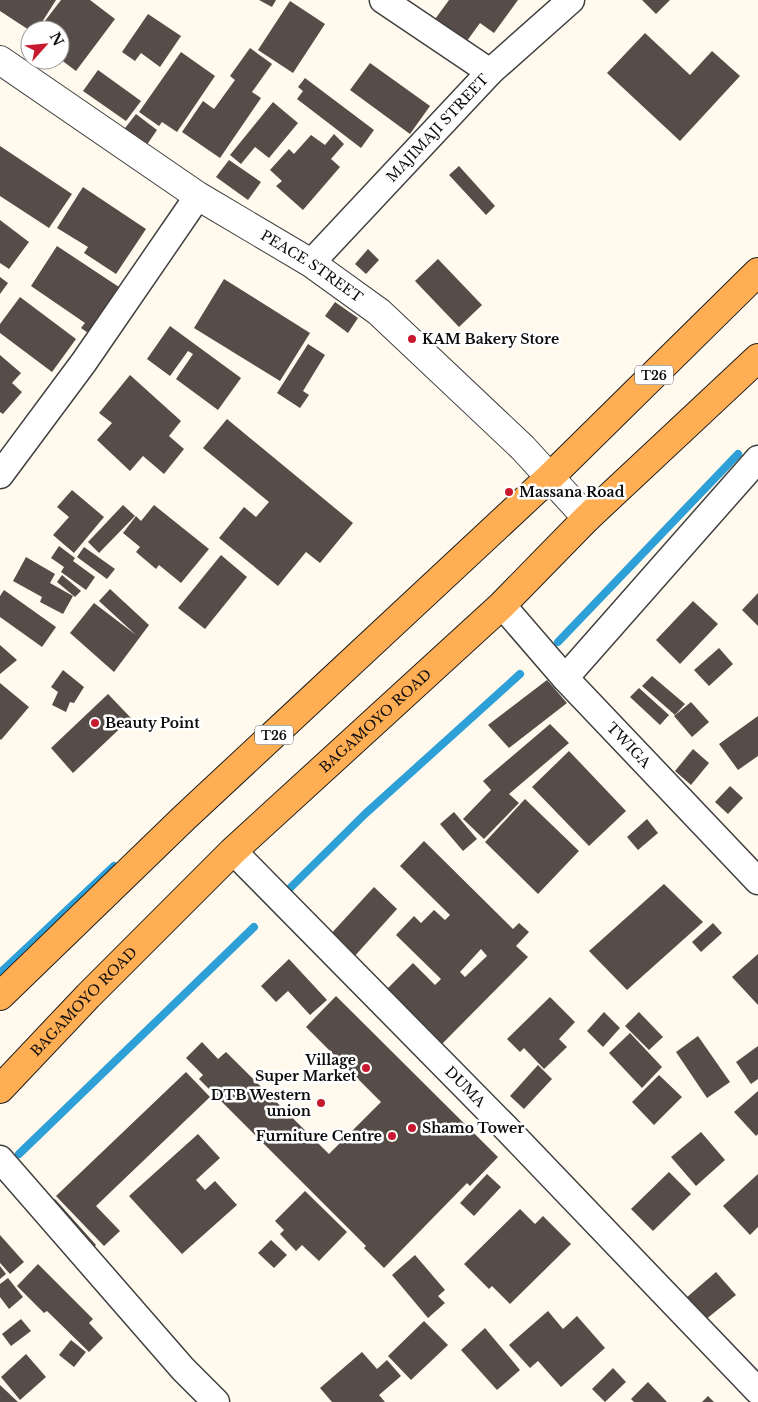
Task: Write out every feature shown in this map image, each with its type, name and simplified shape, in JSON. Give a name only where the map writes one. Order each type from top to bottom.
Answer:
[{"type":"highway","name":"T26","points":[[0,996],[184,818],[550,477],[758,272]]},
{"type":"highway","name":"BAGAMOYO ROAD","points":[[0,1089],[88,996],[233,851],[502,605],[587,518],[758,358]]},
{"type":"street","points":[[383,0],[490,72]]},
{"type":"street","name":"MAJIMAJI STREET","points":[[311,263],[490,72],[570,0]]},
{"type":"street","name":"PEACE STREET","points":[[1,62],[198,196],[311,263],[379,312],[523,448],[587,518]]},
{"type":"street","points":[[0,475],[84,362],[198,196]]},
{"type":"street","points":[[564,678],[758,459]]},
{"type":"street","name":"TWIGA","points":[[502,605],[564,678],[758,881]]},
{"type":"street","name":"DUMA","points":[[233,851],[506,1128],[758,1392]]},
{"type":"street","points":[[0,1159],[183,1368],[216,1402]]},
{"type":"building","points":[[0,0],[56,0],[43,20],[20,20],[20,24],[0,11]]},
{"type":"building","points":[[61,0],[90,0],[115,19],[76,71],[70,66],[70,20],[46,20]]},
{"type":"building","points":[[259,0],[276,0],[272,7]]},
{"type":"building","points":[[449,0],[518,0],[494,33],[480,23],[464,45],[433,22]]},
{"type":"building","points":[[642,0],[670,0],[656,14]]},
{"type":"building","points":[[290,1],[325,24],[293,73],[258,50]]},
{"type":"building","points":[[148,14],[181,36],[160,67],[141,53],[135,61],[122,52]]},
{"type":"building","points":[[645,33],[690,75],[712,51],[740,76],[680,141],[607,73]]},
{"type":"building","points":[[250,48],[272,64],[252,92],[261,98],[220,158],[182,132],[203,101],[214,109],[235,80],[230,76]]},
{"type":"building","points":[[181,52],[215,76],[177,132],[162,122],[159,126],[139,112]]},
{"type":"building","points":[[370,63],[430,106],[410,134],[350,90]]},
{"type":"building","points":[[98,70],[141,101],[126,121],[83,91]]},
{"type":"building","points":[[305,78],[374,130],[361,148],[297,99],[303,91],[298,87]]},
{"type":"building","points":[[273,102],[298,123],[269,158],[255,147],[241,164],[230,155]]},
{"type":"building","points":[[136,114],[157,130],[144,149],[122,132]]},
{"type":"building","points":[[334,134],[344,144],[331,159],[340,167],[303,210],[276,186],[282,181],[270,170],[289,149],[294,154],[311,135],[325,145]]},
{"type":"building","points":[[0,146],[72,194],[49,228],[0,196]]},
{"type":"building","points":[[229,160],[261,182],[248,200],[216,177]]},
{"type":"building","points":[[459,166],[495,206],[486,215],[449,175]]},
{"type":"building","points":[[83,187],[146,229],[116,274],[84,253],[88,247],[57,228]]},
{"type":"building","points":[[0,220],[29,242],[9,269],[0,263]]},
{"type":"building","points":[[57,246],[128,293],[97,339],[81,328],[85,323],[31,286]]},
{"type":"building","points":[[368,249],[379,260],[366,274],[355,264]]},
{"type":"building","points":[[438,259],[482,305],[459,327],[415,281]]},
{"type":"building","points":[[0,277],[8,283],[0,294]]},
{"type":"building","points":[[224,279],[310,333],[280,381],[194,328]]},
{"type":"building","points":[[20,297],[76,339],[52,372],[0,333],[0,324]]},
{"type":"building","points":[[335,302],[358,318],[348,333],[325,316]]},
{"type":"building","points":[[170,326],[241,378],[218,410],[176,379],[193,354],[188,351],[170,376],[147,359]]},
{"type":"building","points":[[308,344],[325,355],[303,391],[309,395],[300,408],[277,393]]},
{"type":"building","points":[[0,355],[21,373],[12,383],[22,392],[3,414],[0,412]]},
{"type":"building","points":[[130,375],[181,421],[169,436],[184,449],[164,474],[143,456],[130,471],[97,440],[112,423],[99,413]]},
{"type":"building","points":[[227,419],[353,523],[320,563],[306,552],[278,586],[219,538],[244,507],[256,517],[269,502],[203,448]]},
{"type":"building","points":[[72,490],[104,517],[74,553],[53,535],[69,517],[57,507]]},
{"type":"building","points":[[123,505],[135,516],[99,553],[88,542]]},
{"type":"building","points":[[154,505],[209,549],[181,583],[159,565],[156,569],[136,552],[140,547],[123,533],[136,516],[141,521]]},
{"type":"building","points":[[59,546],[75,558],[73,561],[95,577],[86,590],[61,572],[64,567],[51,558]]},
{"type":"building","points":[[84,547],[115,569],[107,579],[77,557]]},
{"type":"building","points":[[221,555],[247,577],[205,629],[178,608]]},
{"type":"building","points":[[26,557],[55,574],[50,583],[73,596],[63,614],[40,602],[42,597],[13,581]]},
{"type":"building","points":[[62,575],[81,591],[75,597],[57,582]]},
{"type":"building","points":[[110,589],[149,625],[114,672],[70,633],[94,603],[136,635],[99,601]]},
{"type":"building","points":[[4,590],[56,627],[42,647],[0,617],[0,596]]},
{"type":"building","points":[[758,593],[758,626],[742,610]]},
{"type":"building","points":[[693,601],[718,624],[680,664],[656,640]]},
{"type":"building","points":[[0,645],[17,660],[0,674]]},
{"type":"building","points":[[719,648],[733,664],[709,686],[694,670]]},
{"type":"building","points":[[63,670],[84,687],[74,703],[70,702],[66,712],[52,705],[58,692],[51,687]]},
{"type":"building","points":[[652,676],[685,704],[675,715],[642,686]]},
{"type":"building","points":[[547,680],[567,703],[509,748],[488,725]]},
{"type":"building","points":[[0,683],[29,707],[1,740],[0,739]]},
{"type":"building","points":[[639,688],[669,715],[660,725],[630,697]]},
{"type":"building","points":[[108,694],[131,718],[73,773],[51,748]]},
{"type":"building","points":[[691,702],[709,722],[692,737],[674,716]]},
{"type":"building","points":[[758,716],[758,756],[738,770],[719,744]]},
{"type":"building","points":[[550,724],[569,743],[509,794],[519,803],[484,839],[463,819],[491,790],[483,781]]},
{"type":"building","points":[[693,749],[709,763],[691,785],[675,771]]},
{"type":"building","points":[[569,751],[626,811],[589,846],[532,787]]},
{"type":"building","points":[[730,786],[743,798],[728,814],[715,802]]},
{"type":"building","points":[[525,799],[579,851],[538,894],[485,842]]},
{"type":"building","points":[[454,812],[477,839],[463,851],[440,824]]},
{"type":"building","points":[[647,819],[658,833],[638,850],[627,837]]},
{"type":"building","points":[[424,841],[513,929],[519,923],[529,932],[516,946],[528,957],[440,1046],[385,991],[413,963],[435,985],[441,979],[396,935],[414,916],[421,923],[434,910],[445,920],[450,915],[400,866]],"holes":[[[481,949],[487,956],[465,977],[460,972]]]},
{"type":"building","points":[[664,884],[703,922],[627,990],[589,951]]},
{"type":"building","points":[[374,887],[397,909],[353,958],[329,936]]},
{"type":"building","points":[[713,923],[722,933],[701,952],[692,942]]},
{"type":"building","points":[[758,954],[758,1005],[732,977]]},
{"type":"building","points":[[289,959],[327,1000],[310,1015],[288,991],[276,1002],[261,986]]},
{"type":"building","name":"Shamo Tower","points":[[336,996],[498,1157],[470,1186],[467,1183],[384,1268],[364,1248],[366,1246],[199,1079],[203,1075],[186,1058],[202,1042],[218,1059],[226,1052],[329,1154],[381,1102],[306,1027]]},
{"type":"building","points":[[550,997],[575,1022],[559,1039],[567,1047],[544,1069],[524,1048],[520,1052],[507,1039]]},
{"type":"building","points":[[604,1012],[620,1028],[603,1047],[587,1031]]},
{"type":"building","points":[[639,1012],[663,1037],[649,1050],[625,1026]]},
{"type":"building","points":[[630,1033],[662,1067],[642,1088],[609,1053]]},
{"type":"building","points":[[698,1036],[730,1082],[707,1098],[676,1052]]},
{"type":"building","points":[[758,1046],[758,1079],[751,1084],[736,1062]]},
{"type":"building","points":[[538,1065],[552,1079],[524,1109],[510,1096]]},
{"type":"building","points":[[186,1072],[210,1097],[96,1206],[120,1231],[104,1246],[56,1196]]},
{"type":"building","points":[[659,1075],[682,1097],[654,1125],[632,1102]]},
{"type":"building","points":[[758,1091],[758,1134],[756,1136],[734,1112]]},
{"type":"building","points":[[701,1132],[725,1160],[696,1186],[671,1157]]},
{"type":"building","points":[[198,1134],[220,1158],[196,1180],[205,1190],[215,1181],[237,1205],[182,1254],[129,1196]]},
{"type":"building","points":[[669,1172],[691,1194],[653,1231],[631,1209]]},
{"type":"building","points":[[487,1174],[501,1187],[474,1216],[460,1203]]},
{"type":"building","points":[[758,1174],[758,1227],[750,1235],[723,1206]]},
{"type":"building","points":[[305,1191],[347,1232],[319,1261],[302,1245],[296,1251],[280,1234],[284,1230],[275,1221]]},
{"type":"building","points":[[55,1199],[96,1245],[88,1252],[48,1206]]},
{"type":"building","points":[[520,1209],[535,1224],[543,1216],[571,1244],[510,1304],[492,1286],[489,1289],[464,1264]]},
{"type":"building","points":[[0,1235],[24,1262],[10,1274],[0,1263]]},
{"type":"building","points":[[271,1240],[287,1255],[274,1268],[258,1253]]},
{"type":"building","points":[[415,1255],[445,1290],[438,1296],[445,1303],[428,1318],[392,1275]]},
{"type":"building","points":[[38,1264],[93,1319],[89,1323],[103,1338],[89,1352],[47,1311],[44,1313],[17,1286]]},
{"type":"building","points":[[0,1266],[6,1274],[0,1279]]},
{"type":"building","points":[[716,1272],[736,1295],[705,1320],[686,1298]]},
{"type":"building","points":[[8,1278],[23,1297],[9,1309],[0,1297],[0,1284]]},
{"type":"building","points":[[548,1311],[563,1329],[577,1316],[605,1348],[561,1387],[538,1361],[530,1368],[509,1345]]},
{"type":"building","points":[[21,1319],[31,1331],[11,1346],[2,1334]]},
{"type":"building","points":[[424,1321],[448,1345],[411,1380],[388,1356]]},
{"type":"building","points":[[485,1328],[520,1370],[497,1390],[461,1350]]},
{"type":"building","points":[[71,1340],[86,1352],[74,1367],[59,1355]]},
{"type":"building","points":[[362,1352],[377,1369],[387,1360],[401,1376],[379,1395],[385,1402],[332,1402],[320,1388]]},
{"type":"building","points":[[26,1354],[46,1377],[20,1400],[1,1377]]},
{"type":"building","points":[[613,1368],[626,1382],[605,1402],[592,1389]]},
{"type":"building","points":[[648,1382],[667,1402],[634,1402],[631,1399]]},
{"type":"building","points":[[0,1385],[18,1402],[0,1402]]},
{"type":"building","points":[[708,1396],[714,1402],[702,1402]]},
{"type":"waterway","points":[[558,642],[738,454]]},
{"type":"waterway","points":[[282,896],[365,814],[520,674]]},
{"type":"waterway","points":[[0,973],[114,866]]},
{"type":"waterway","points":[[19,1154],[254,927]]},
{"type":"place","name":"KAM Bakery Store","points":[[412,339]]},
{"type":"place","name":"Massana Road","points":[[509,492]]},
{"type":"place","name":"Beauty Point","points":[[95,723]]},
{"type":"place","name":"Village Super Market","points":[[366,1068]]},
{"type":"place","name":"DTB Western union","points":[[321,1103]]},
{"type":"place","name":"Shamo Tower","points":[[412,1128]]},
{"type":"place","name":"Furniture Centre","points":[[392,1136]]}]
